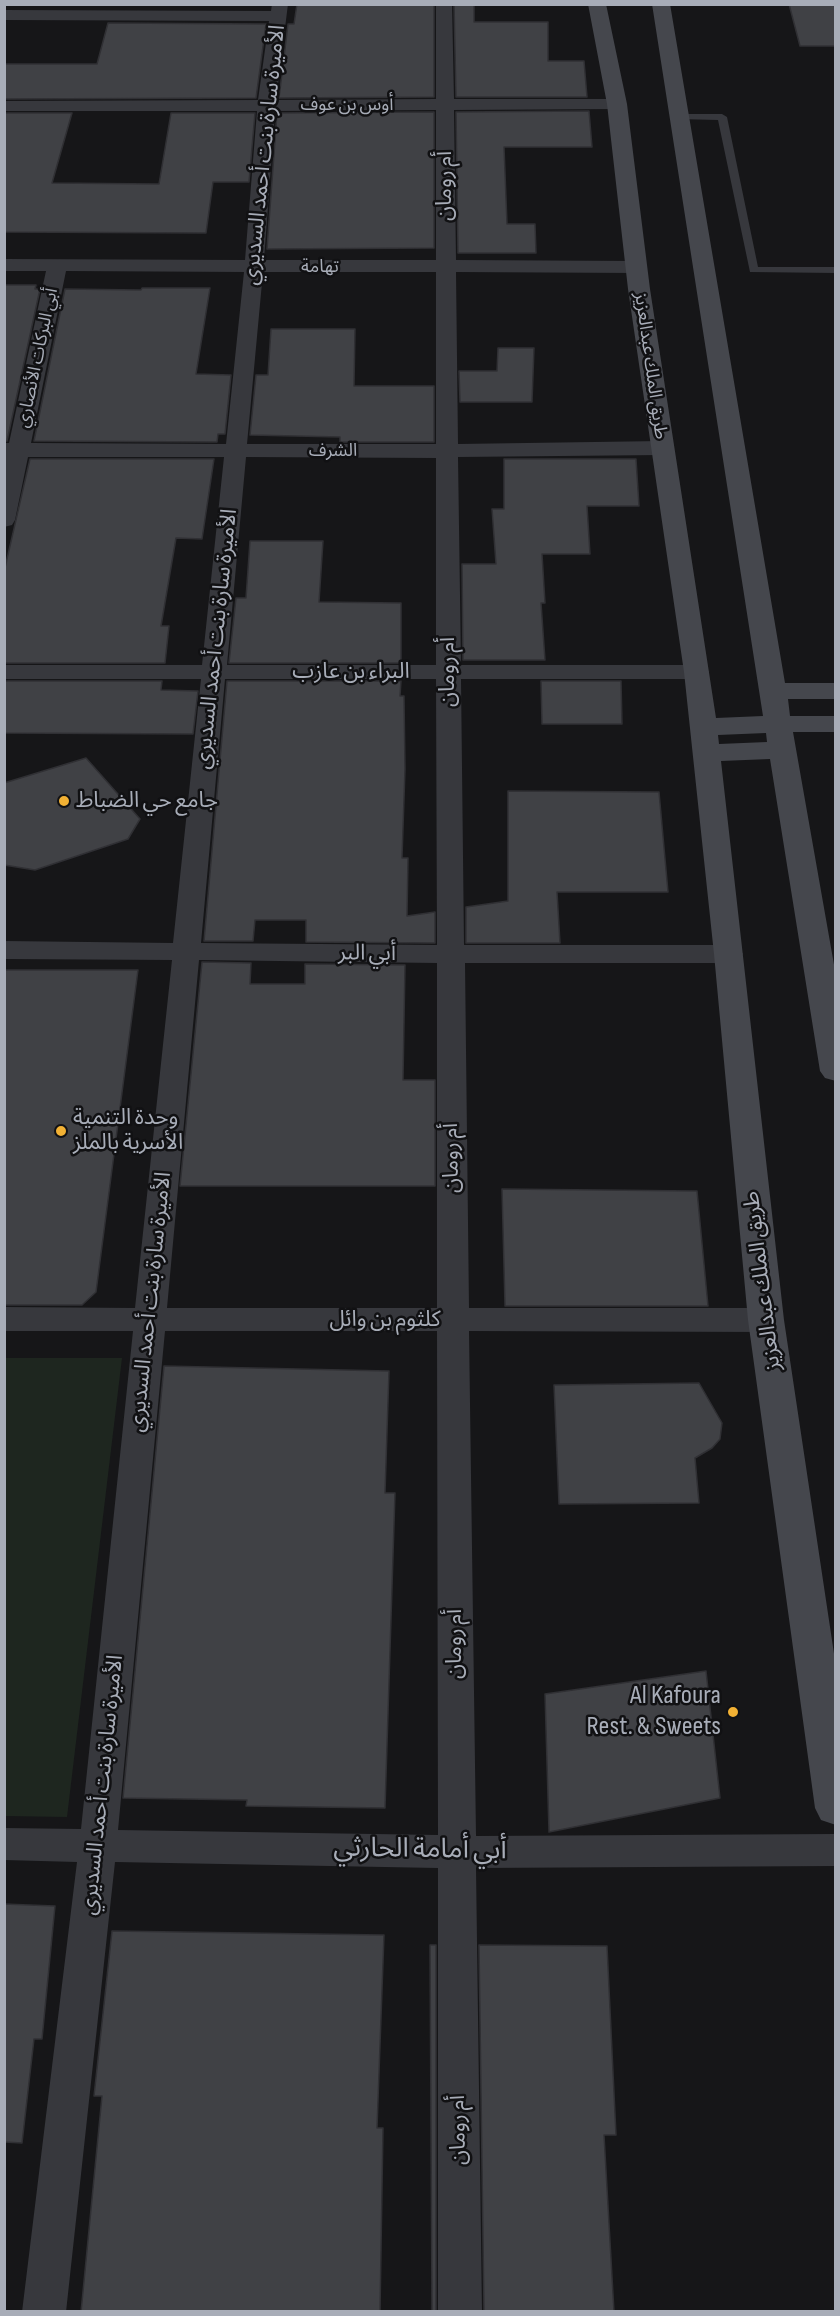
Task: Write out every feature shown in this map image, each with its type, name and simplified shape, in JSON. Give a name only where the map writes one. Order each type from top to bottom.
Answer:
[{"type":"main road","name":"طريق الملك عبدالعزيز","points":[[597,4],[617,104],[636,267],[697,672],[729,954],[766,1320],[836,1808]]},
{"type":"main road","points":[[662,4],[836,1071]]},
{"type":"main road","points":[[773,691],[836,691]]},
{"type":"main road","points":[[704,740],[781,737],[836,724]]},
{"type":"street","name":"أم رومان","points":[[444,4],[460,2312]]},
{"type":"street","points":[[4,15],[279,10]]},
{"type":"street","name":"الأميرة سارة بنت أحمد السديري","points":[[44,2312],[98,1844],[254,267],[266,105],[279,10]]},
{"type":"street","name":"أوس بن عوف","points":[[4,106],[617,104]]},
{"type":"street","name":"تهامة","points":[[4,265],[636,267]]},
{"type":"street","name":"أبي البركات الأنصاري","points":[[4,520],[12,450],[57,266]]},
{"type":"street","name":"الشرف","points":[[12,450],[447,451],[662,448]]},
{"type":"street","name":"البراء بن عازب","points":[[4,672],[697,672]]},
{"type":"street","name":"أبي البر","points":[[4,950],[729,954]]},
{"type":"street","name":"كلثوم بن وائل","points":[[4,1319],[766,1320]]},
{"type":"street","name":"أبي أمامة الحارثي","points":[[4,1844],[456,1852],[836,1850]]},
{"type":"lane","points":[[680,117],[722,117],[754,270],[836,270]]},
{"type":"shaded area","points":[[5,1358],[122,1358],[67,1817],[5,1816]]},
{"type":"building","points":[[297,4],[434,4],[434,97],[279,98],[288,24],[294,24]]},
{"type":"building","points":[[454,4],[474,4],[474,22],[548,22],[548,61],[584,61],[587,97],[456,97]]},
{"type":"building","points":[[789,4],[836,4],[836,46],[800,46]]},
{"type":"building","points":[[108,23],[266,24],[256,98],[4,99],[4,64],[97,64]]},
{"type":"building","points":[[589,111],[592,147],[504,147],[507,224],[535,224],[536,253],[458,253],[456,112]]},
{"type":"building","points":[[434,112],[434,248],[267,249],[277,113]]},
{"type":"building","points":[[4,113],[72,113],[52,183],[159,184],[171,113],[255,113],[249,182],[213,182],[206,233],[4,232]]},
{"type":"building","points":[[4,285],[36,285],[35,289],[40,289],[7,441],[4,441]]},
{"type":"building","points":[[142,288],[210,288],[196,374],[231,375],[225,434],[218,434],[217,442],[34,441],[65,289],[141,290]]},
{"type":"building","points":[[271,329],[355,329],[354,386],[434,386],[434,442],[340,442],[340,437],[250,435],[256,375],[268,375]]},
{"type":"building","points":[[498,348],[534,348],[532,402],[460,402],[459,371],[497,371]]},
{"type":"building","points":[[30,459],[214,459],[202,539],[176,538],[161,626],[169,626],[165,663],[4,663],[4,572]]},
{"type":"building","points":[[504,459],[636,459],[639,506],[587,506],[590,554],[542,554],[545,603],[541,603],[545,660],[463,660],[462,564],[496,564],[492,509],[504,509]]},
{"type":"building","points":[[250,541],[323,541],[319,602],[401,603],[401,663],[229,663],[236,598],[246,598]]},
{"type":"building","points":[[4,681],[162,681],[161,690],[198,691],[193,734],[4,733]]},
{"type":"building","points":[[227,681],[401,681],[400,696],[404,696],[405,769],[402,858],[408,858],[407,916],[435,912],[435,943],[306,942],[306,920],[255,920],[253,941],[204,941]]},
{"type":"building","points":[[541,681],[621,681],[622,724],[542,724]]},
{"type":"building","name":"جامع حي الضباط","points":[[86,758],[140,819],[128,839],[35,870],[4,865],[4,783]]},
{"type":"building","points":[[508,791],[659,792],[668,892],[557,892],[560,943],[466,943],[466,907],[508,901]]},
{"type":"building","points":[[202,962],[251,963],[250,984],[305,984],[305,964],[405,965],[403,1080],[435,1080],[435,1186],[180,1186]]},
{"type":"building","name":"وحدة التنمية الأسرية بالملز","points":[[4,970],[138,970],[96,1292],[82,1305],[4,1305]]},
{"type":"building","points":[[502,1189],[697,1191],[708,1306],[505,1306]]},
{"type":"building","points":[[164,1366],[389,1371],[385,1493],[395,1493],[385,1808],[246,1806],[247,1800],[123,1798]]},
{"type":"building","points":[[699,1383],[722,1423],[720,1439],[712,1448],[695,1458],[699,1503],[559,1504],[554,1385]]},
{"type":"building","points":[[706,1671],[720,1798],[549,1832],[545,1694]]},
{"type":"building","points":[[4,1904],[55,1906],[42,2039],[34,2039],[22,2143],[4,2142]]},
{"type":"building","points":[[112,1931],[384,1935],[377,2128],[383,2128],[380,2312],[81,2312],[102,2096],[94,2096]]},
{"type":"building","points":[[430,1945],[436,1945],[436,2312],[432,2312]]},
{"type":"building","points":[[479,1945],[607,1946],[616,2135],[604,2135],[614,2312],[484,2312]]},
{"type":"place","name":"جامع حي الضباط","points":[[64,801]]},
{"type":"place","name":"وحدة التنمية الأسرية بالملز","points":[[61,1131]]},
{"type":"place","name":"Al Kafoura Rest. & Sweets","points":[[733,1712]]}]
